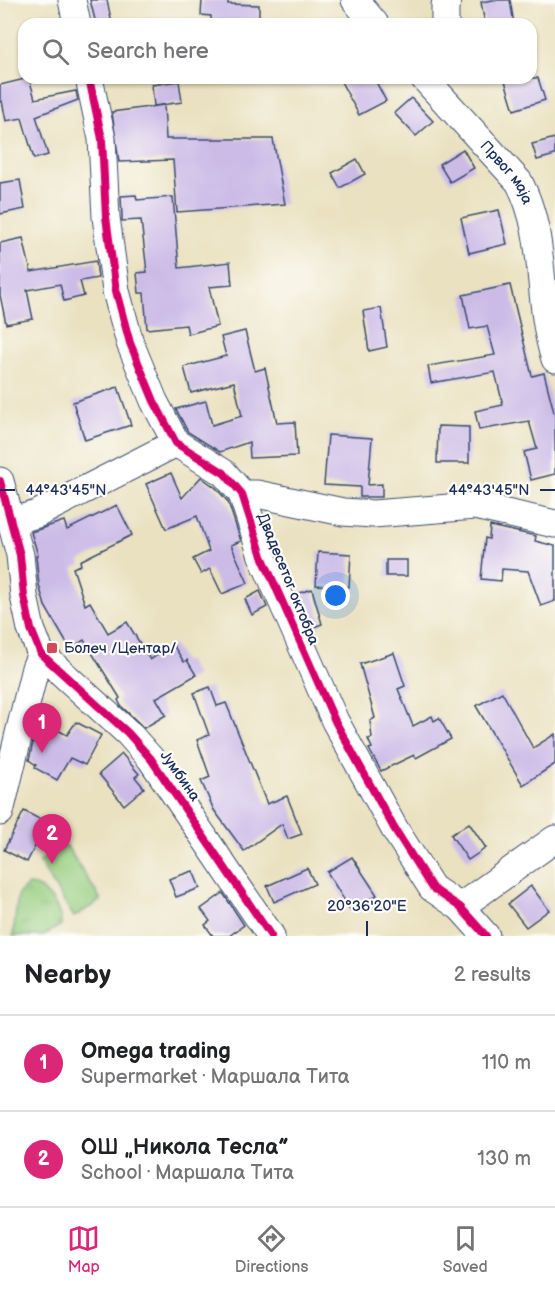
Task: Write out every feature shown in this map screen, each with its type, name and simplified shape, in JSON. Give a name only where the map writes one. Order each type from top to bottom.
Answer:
[{"type":"street","points":[[72,0],[76,18]]},
{"type":"street","points":[[355,0],[370,18]]},
{"type":"street","points":[[444,18],[445,5],[448,0]]},
{"type":"street","points":[[12,520],[37,514],[120,474],[176,443],[154,401],[130,343],[116,291],[106,217],[102,139],[89,84]]},
{"type":"street","name":"Првог маја","points":[[437,84],[519,182],[529,201],[549,310],[555,360]]},
{"type":"street","name":"Двадесетог октобра","points":[[176,443],[224,473],[242,494],[262,556],[335,722],[394,828],[432,888],[460,907],[486,936]]},
{"type":"street","points":[[0,481],[20,555],[24,596],[31,629],[41,654],[35,668],[0,812]]},
{"type":"street","name":"Двадесетог октобра","points":[[242,494],[257,494],[343,512],[373,514],[475,506],[555,524]]},
{"type":"street","name":"Јумбина","points":[[41,654],[128,733],[152,759],[272,936]]},
{"type":"street","points":[[460,907],[555,839]]},
{"type":"green space","points":[[66,845],[101,900],[74,917],[39,862]]},
{"type":"green space","points":[[28,885],[40,889],[51,899],[59,912],[61,925],[43,936],[13,936],[18,894]]},
{"type":"building","points":[[90,0],[107,0],[111,18],[94,18]]},
{"type":"building","points":[[202,0],[228,0],[228,4],[259,5],[259,18],[211,18],[211,16],[201,15]]},
{"type":"building","points":[[510,0],[513,18],[484,18],[481,2]]},
{"type":"building","points":[[538,78],[545,100],[514,110],[506,84],[537,84]]},
{"type":"building","points":[[18,81],[18,84],[31,84],[35,99],[76,91],[78,100],[36,116],[48,155],[34,159],[22,118],[6,121],[2,101],[0,102],[0,85]]},
{"type":"building","points":[[179,84],[182,102],[154,106],[152,85]]},
{"type":"building","points":[[342,84],[377,84],[386,101],[359,115]]},
{"type":"building","points":[[411,98],[433,121],[416,136],[394,113]]},
{"type":"building","points":[[164,105],[166,139],[273,139],[285,204],[177,212],[173,160],[119,162],[112,112]]},
{"type":"building","points":[[555,138],[555,155],[537,160],[532,144]]},
{"type":"building","points":[[463,149],[474,168],[450,182],[439,164]]},
{"type":"building","points":[[357,159],[365,174],[340,188],[332,173]]},
{"type":"building","points":[[20,180],[25,209],[0,214],[0,183]]},
{"type":"building","points":[[136,195],[137,200],[173,197],[179,268],[230,262],[232,285],[209,287],[218,326],[188,334],[186,325],[147,329],[144,293],[139,293],[137,273],[147,272],[141,220],[122,221],[121,196]]},
{"type":"building","points":[[499,210],[507,244],[469,253],[461,218]]},
{"type":"building","points":[[23,238],[31,272],[96,261],[98,278],[80,281],[84,296],[64,301],[60,284],[27,290],[33,319],[6,324],[0,295],[0,243]]},
{"type":"building","points":[[510,285],[532,376],[544,373],[555,416],[555,474],[531,480],[524,452],[537,449],[529,421],[479,430],[475,411],[503,405],[495,372],[431,383],[428,366],[495,355],[487,326],[470,329],[463,295]]},
{"type":"building","points":[[381,308],[387,347],[369,351],[363,311]]},
{"type":"building","points":[[245,331],[255,371],[265,368],[277,423],[295,422],[297,456],[250,458],[249,442],[220,452],[188,432],[176,409],[206,401],[212,425],[242,416],[234,382],[191,393],[184,367],[226,356],[221,337]]},
{"type":"building","points":[[118,387],[131,425],[85,440],[73,402]]},
{"type":"building","points":[[438,426],[469,427],[469,463],[437,463]]},
{"type":"building","points":[[328,435],[372,438],[368,485],[382,484],[382,497],[360,497],[360,487],[324,485]]},
{"type":"building","points":[[171,473],[182,498],[201,477],[216,488],[228,502],[241,541],[231,545],[248,583],[222,594],[210,569],[201,574],[193,559],[209,551],[197,516],[166,529],[146,484]]},
{"type":"building","points":[[117,505],[132,535],[80,561],[81,565],[73,568],[85,605],[90,602],[108,633],[127,622],[150,660],[173,645],[184,662],[187,660],[196,675],[156,698],[166,715],[144,728],[121,706],[118,700],[120,698],[84,640],[70,649],[45,606],[39,585],[36,556],[38,555],[31,532],[64,521],[67,530]]},
{"type":"building","points":[[490,526],[536,536],[535,541],[555,546],[555,601],[541,606],[528,571],[502,569],[501,581],[481,579],[485,538],[489,539]]},
{"type":"building","points":[[318,552],[351,554],[349,587],[316,585]]},
{"type":"building","points":[[386,560],[407,560],[407,576],[386,576]]},
{"type":"building","points":[[312,589],[322,624],[311,628],[296,594]]},
{"type":"building","points":[[260,591],[267,607],[252,615],[245,599]]},
{"type":"building","points":[[394,653],[405,686],[398,689],[413,726],[432,716],[434,721],[439,718],[451,739],[416,758],[414,755],[381,771],[369,749],[372,748],[368,739],[372,738],[370,721],[375,718],[360,664]]},
{"type":"building","points":[[210,687],[217,706],[226,703],[267,804],[287,796],[302,834],[288,839],[282,824],[244,851],[214,810],[201,781],[210,777],[197,740],[209,735],[194,693]]},
{"type":"building","points":[[502,692],[533,748],[555,734],[555,764],[523,785],[476,706]]},
{"type":"building","points":[[76,722],[101,735],[85,765],[70,758],[57,780],[35,768],[36,765],[29,760],[37,725],[50,730],[52,727],[67,735]]},
{"type":"building","points":[[122,754],[139,774],[135,777],[144,788],[124,805],[99,774]]},
{"type":"building","points":[[24,811],[47,823],[27,862],[4,850]]},
{"type":"building","points":[[469,823],[486,848],[468,860],[451,835]]},
{"type":"building","points":[[352,857],[377,895],[351,911],[327,872]]},
{"type":"building","points":[[307,868],[315,884],[274,902],[267,886]]},
{"type":"building","points":[[193,871],[200,888],[176,897],[169,879]]},
{"type":"building","points":[[531,886],[549,910],[526,927],[508,904]]},
{"type":"building","points":[[223,893],[244,925],[229,936],[213,936],[205,925],[210,921],[201,909]]},
{"type":"cycle path","points":[[90,84],[102,139],[106,217],[116,291],[130,343],[154,401],[176,443],[224,473],[242,494],[262,556],[335,721],[394,828],[432,888],[460,907],[486,936]]},
{"type":"cycle path","points":[[0,481],[20,555],[24,596],[31,629],[41,654],[128,733],[151,759],[271,936]]},
{"type":"place","name":"Болеч /Центар/","points":[[52,648]]},
{"type":"place","name":"Omega trading","points":[[42,753]]},
{"type":"place","name":"ОШ „Никола Тесла”","points":[[52,864]]}]
